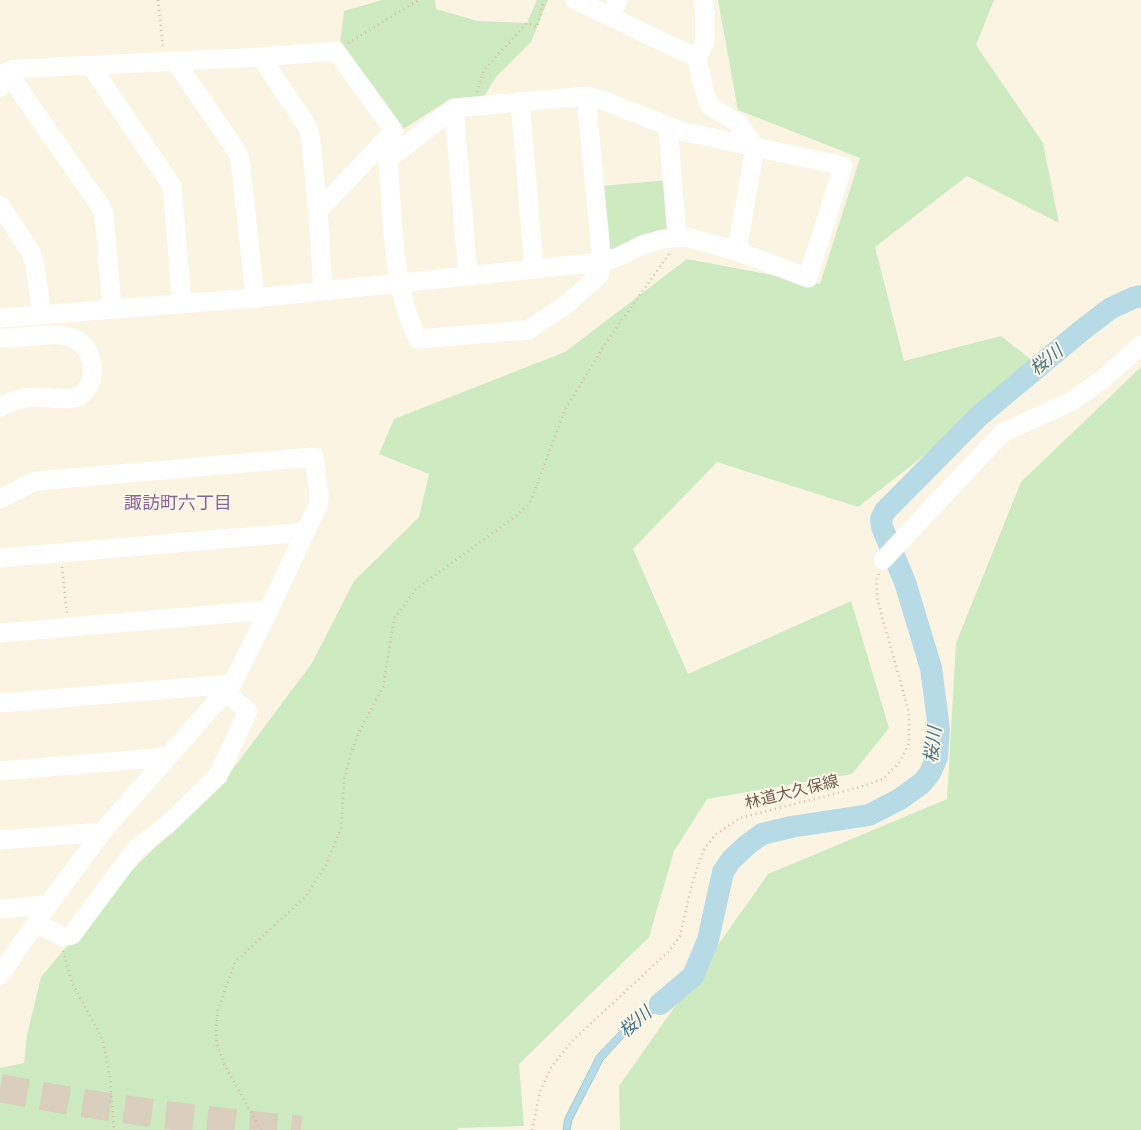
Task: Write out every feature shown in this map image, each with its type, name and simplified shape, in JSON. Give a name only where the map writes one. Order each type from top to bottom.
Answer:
[{"type":"street","points":[[575,0],[615,8],[697,58]]},
{"type":"street","points":[[703,0],[705,42],[697,58],[704,90],[710,106],[738,123],[755,147],[737,250]]},
{"type":"street","points":[[112,309],[104,214],[101,207],[4,80],[14,69],[261,57],[336,51],[394,130],[318,211]]},
{"type":"street","points":[[261,57],[308,128],[318,211],[323,291]]},
{"type":"street","points":[[169,61],[238,153],[255,298]]},
{"type":"street","points":[[91,66],[172,186],[182,304]]},
{"type":"street","points":[[586,96],[602,262],[599,275],[566,304],[528,330],[418,339],[407,312],[399,283],[388,162],[391,157],[454,108],[586,96],[668,127],[700,136],[843,166],[808,278],[737,250],[686,237],[674,244]]},
{"type":"street","points":[[520,101],[534,268]]},
{"type":"street","points":[[454,108],[468,275]]},
{"type":"street","points":[[668,127],[674,244]]},
{"type":"street","points":[[0,205],[31,252],[42,314]]},
{"type":"street","points":[[0,318],[255,298],[602,262],[618,258],[642,245],[663,239],[674,244]]},
{"type":"street","points":[[0,338],[59,335],[70,338],[80,343],[89,354],[92,366],[91,380],[84,392],[74,398],[25,397],[0,407]]},
{"type":"street","points":[[883,560],[1004,432],[1072,401],[1103,380],[1141,345]]},
{"type":"street","points":[[0,499],[27,484],[37,481],[314,457],[319,495],[318,506],[269,610],[228,688],[102,832],[48,905],[0,975]]},
{"type":"street","points":[[0,558],[305,532]]},
{"type":"street","points":[[0,633],[269,610]]},
{"type":"street","points":[[0,703],[228,688]]},
{"type":"street","points":[[36,923],[63,937],[72,935],[136,849],[166,826],[218,776],[248,711],[228,688]]},
{"type":"street","points":[[0,771],[168,757]]},
{"type":"street","points":[[0,840],[102,832]]},
{"type":"street","points":[[0,909],[48,905]]},
{"type":"path","points":[[158,0],[169,61]]},
{"type":"path","points":[[336,51],[419,0]]},
{"type":"path","points":[[474,105],[484,70],[528,23],[537,27],[544,0]]},
{"type":"path","points":[[261,1130],[222,1059],[217,1044],[218,1010],[235,962],[305,897],[326,865],[340,828],[344,780],[351,753],[360,730],[382,687],[394,619],[416,589],[516,516],[530,503],[565,410],[605,344],[674,244]]},
{"type":"path","points":[[61,553],[69,627]]},
{"type":"path","name":"林道大久保線","points":[[532,1130],[540,1091],[552,1066],[572,1041],[669,950],[680,936],[692,884],[704,851],[715,835],[740,818],[857,788],[883,779],[899,763],[909,743],[908,713],[877,598],[877,579],[883,560]]},
{"type":"path","points":[[61,945],[72,982],[103,1040],[110,1076],[114,1130]]},
{"type":"green space","points":[[382,0],[435,0],[436,9],[478,21],[527,23],[537,0],[548,0],[531,42],[496,77],[483,98],[450,99],[402,130],[340,44],[344,11]]},
{"type":"green space","points":[[718,0],[994,0],[976,45],[1043,143],[1059,223],[967,176],[875,247],[904,361],[1001,336],[1039,366],[858,507],[717,462],[633,549],[688,674],[851,601],[889,728],[852,774],[707,799],[674,851],[649,937],[519,1064],[524,1126],[458,1128],[458,1130],[0,1130],[0,1068],[24,1063],[27,1035],[41,977],[125,877],[227,777],[312,663],[354,581],[419,517],[429,474],[379,454],[394,419],[565,352],[687,259],[820,284],[860,158],[738,110]]},
{"type":"green space","points":[[668,180],[673,228],[610,251],[601,186]]},
{"type":"green space","points":[[1141,367],[1141,1130],[620,1130],[619,1086],[768,874],[947,799],[956,643],[1021,482]]},
{"type":"water","points":[[681,983],[687,986],[626,1035],[603,1060],[572,1120],[570,1130],[563,1130],[565,1118],[597,1055],[622,1029]]},
{"type":"waterway","name":"桜川","points":[[660,1004],[693,976],[708,940],[723,872],[731,860],[747,845],[762,834],[791,827],[869,815],[900,799],[922,783],[930,773],[937,757],[939,729],[931,668],[905,582],[882,527],[881,519],[885,511],[979,416],[1111,308],[1141,296]]},
{"type":"tunnel","points":[[0,1088],[150,1113],[301,1130]]},
{"type":"district","name":"諏訪町六丁目","points":[[178,504]]}]
